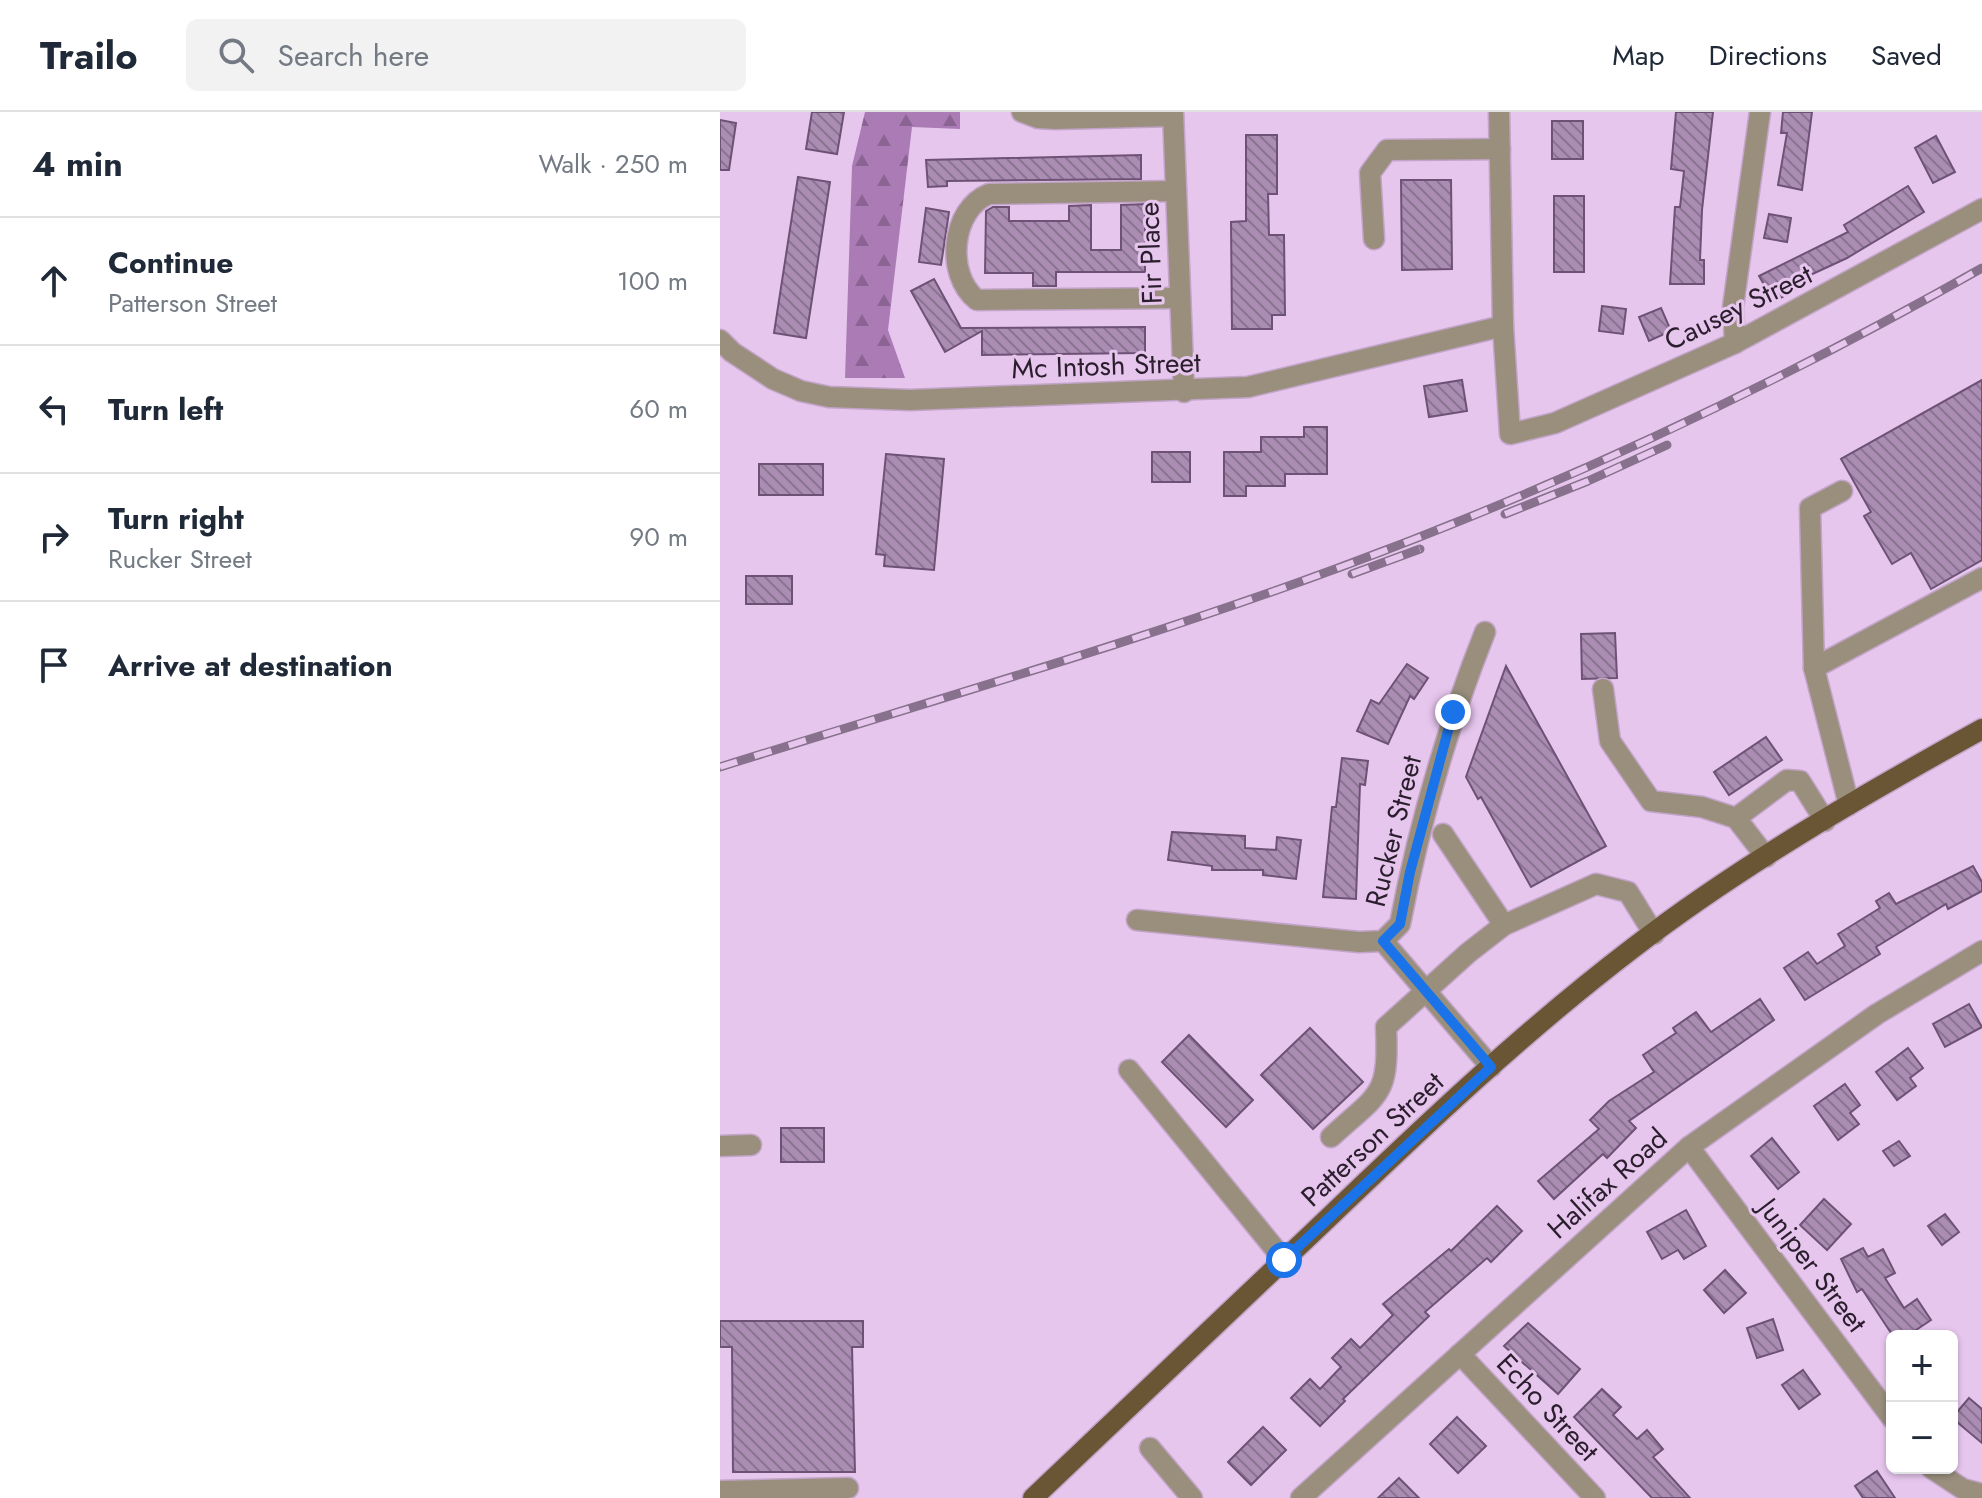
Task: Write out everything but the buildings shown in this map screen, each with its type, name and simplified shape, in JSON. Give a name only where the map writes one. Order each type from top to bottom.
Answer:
[{"type":"main road","name":"Patterson Street","points":[[1033,1498],[1545,1018],[1654,934],[1766,857],[1849,805],[1982,729]]},
{"type":"street","points":[[1022,112],[1047,119],[1173,114]]},
{"type":"street","points":[[1499,112],[1503,326]]},
{"type":"street","points":[[1735,343],[1733,307],[1760,112]]},
{"type":"street","name":"Fir Place","points":[[1173,114],[1184,392]]},
{"type":"street","points":[[1374,239],[1370,173],[1387,150],[1500,149]]},
{"type":"street","points":[[1176,191],[989,194],[975,200],[958,230],[959,271],[967,292],[977,300],[1180,298]]},
{"type":"street","name":"Causey Street","points":[[1503,326],[1510,434],[1555,423],[1735,343],[1982,209]]},
{"type":"street","name":"Mc Intosh Street","points":[[720,340],[732,352],[773,379],[801,391],[829,397],[910,400],[1184,392],[1248,387],[1503,326]]},
{"type":"street","points":[[1842,491],[1810,508],[1814,668],[1849,805]]},
{"type":"street","points":[[1814,668],[1982,578]]},
{"type":"street","name":"Rucker Street","points":[[1137,920],[1359,942],[1383,941],[1400,924],[1435,774],[1453,712],[1485,632]]},
{"type":"street","points":[[1603,689],[1610,741],[1651,801],[1702,807],[1736,818],[1766,857]]},
{"type":"street","points":[[1736,818],[1787,780],[1800,781],[1825,821]]},
{"type":"street","points":[[1443,834],[1504,925]]},
{"type":"street","points":[[1331,1137],[1379,1093],[1388,1072],[1386,1027],[1504,925],[1596,884],[1628,892],[1654,934]]},
{"type":"street","points":[[1383,941],[1491,1067]]},
{"type":"street","name":"Halifax Road","points":[[1301,1498],[1689,1147],[1877,1014],[1982,951]]},
{"type":"street","points":[[1129,1070],[1284,1260]]},
{"type":"street","points":[[720,1146],[751,1145]]},
{"type":"street","name":"Juniper Street","points":[[1689,1147],[1886,1410]]},
{"type":"street","name":"Echo Street","points":[[1460,1354],[1595,1498]]},
{"type":"street","points":[[1150,1448],[1192,1498]]},
{"type":"street","points":[[1940,1474],[1963,1489],[1982,1494]]},
{"type":"street","points":[[720,1491],[848,1488]]},
{"type":"green space","points":[[865,112],[960,112],[960,129],[912,127],[888,330],[905,378],[845,378],[852,166]]},
{"type":"railway","points":[[720,767],[1185,622],[1421,536],[1585,468],[1747,393],[1982,268]]},
{"type":"railway","points":[[1505,514],[1667,445]]},
{"type":"railway","points":[[1352,574],[1420,549]]},
{"type":"route","points":[[1284,1260],[1491,1067],[1383,941],[1400,924],[1410,872],[1453,712]]}]
